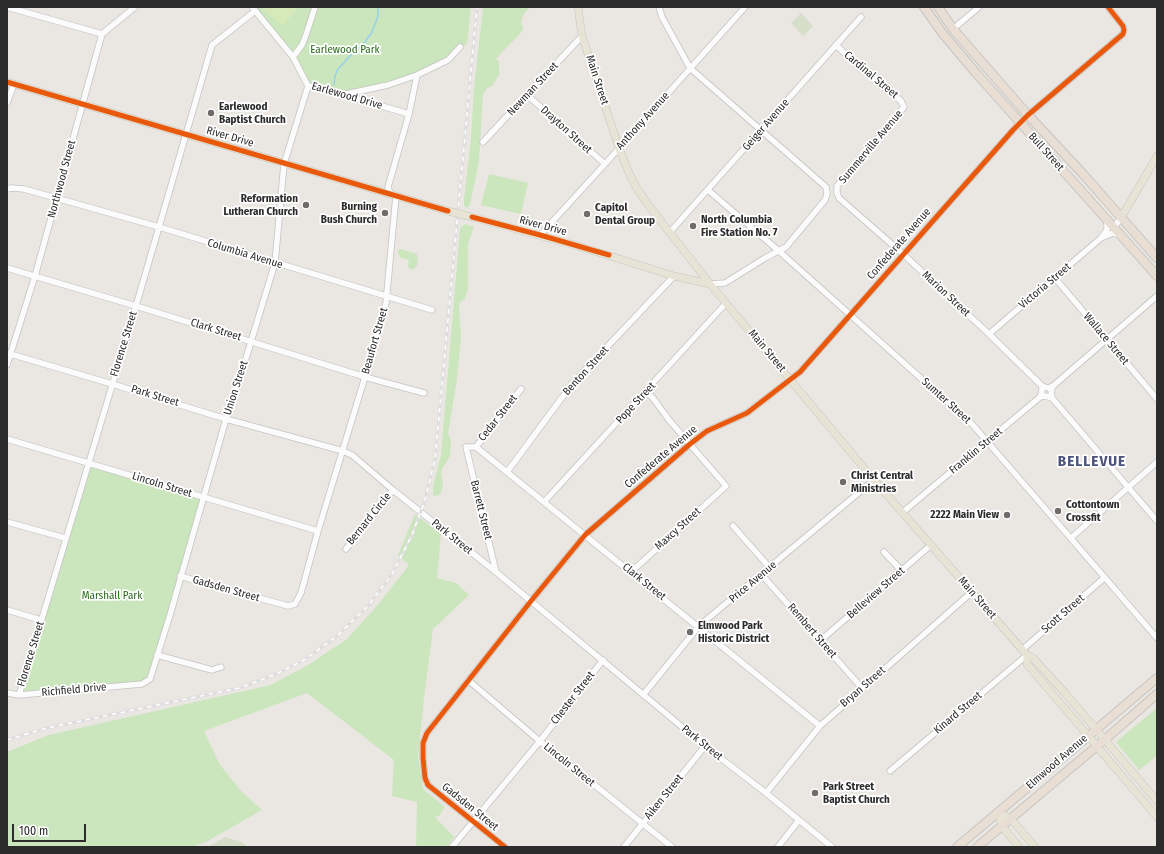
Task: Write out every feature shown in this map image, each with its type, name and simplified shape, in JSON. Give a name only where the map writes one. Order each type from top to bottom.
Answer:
[{"type":"highway","name":"Bull Street","points":[[924,7],[943,34],[1020,123],[1157,276]]},
{"type":"highway","name":"Bull Street","points":[[938,7],[954,29],[1028,115],[1079,169],[1157,258]]},
{"type":"highway","name":"Elmwood Avenue","points":[[957,847],[1157,678]]},
{"type":"highway","name":"Elmwood Avenue","points":[[977,847],[1157,694]]},
{"type":"main road","name":"Main Street","points":[[578,7],[582,36],[619,148],[636,187],[649,206],[710,284],[874,480],[1024,652],[1033,658],[1157,801]]},
{"type":"main road","name":"River Drive","points":[[11,83],[284,164],[448,211],[540,235],[674,276],[710,284]]},
{"type":"main road","points":[[1121,218],[1157,156]]},
{"type":"main road","name":"Main Street","points":[[1024,652],[1028,664],[1157,817]]},
{"type":"main road","points":[[998,812],[1011,819],[1035,847]]},
{"type":"main road","points":[[998,812],[1002,826],[1019,847]]},
{"type":"street","points":[[7,7],[102,34],[135,7]]},
{"type":"street","points":[[293,57],[306,35],[315,7]]},
{"type":"street","points":[[659,7],[662,17],[690,68],[826,187],[830,188],[837,186],[839,198],[833,197],[825,200]]},
{"type":"street","name":"Anthony Avenue","points":[[540,235],[745,7]]},
{"type":"street","points":[[954,29],[979,7]]},
{"type":"street","name":"Confederate Avenue","points":[[427,733],[585,535],[690,444],[711,428],[747,413],[800,372],[1020,123],[1123,34],[1124,26],[1108,7]]},
{"type":"street","name":"Earlewood Drive","points":[[253,9],[293,57],[308,86],[409,114]]},
{"type":"street","name":"Florence Street","points":[[19,695],[136,306],[212,45],[253,9]]},
{"type":"street","name":"Geiger Avenue","points":[[670,232],[861,17]]},
{"type":"street","name":"Northwood Street","points":[[7,365],[9,354],[35,276],[102,34]]},
{"type":"street","name":"Newman Street","points":[[483,142],[582,36]]},
{"type":"street","name":"Cardinal Street","points":[[836,45],[859,67],[901,101],[904,107]]},
{"type":"street","points":[[344,95],[388,85],[417,75],[448,60],[460,47]]},
{"type":"street","name":"Beaufort Street","points":[[295,604],[301,593],[387,297],[396,196],[390,193],[388,187],[409,114],[417,75]]},
{"type":"street","points":[[7,103],[11,83]]},
{"type":"street","name":"Union Street","points":[[142,684],[150,679],[226,419],[275,263],[284,164],[308,86]]},
{"type":"street","name":"Drayton Street","points":[[527,95],[605,164]]},
{"type":"street","name":"Summerville Avenue","points":[[837,186],[904,107]]},
{"type":"street","points":[[710,284],[725,283],[765,258],[780,252],[786,247],[825,200],[827,194],[826,187]]},
{"type":"street","name":"Columbia Avenue","points":[[7,189],[24,189],[432,310]]},
{"type":"street","name":"Sumter Street","points":[[708,190],[780,252],[972,424],[1157,638]]},
{"type":"street","name":"Marion Street","points":[[839,198],[904,254],[1042,386]]},
{"type":"street","points":[[1114,227],[1121,218]]},
{"type":"street","points":[[1101,238],[1106,230],[1106,219]]},
{"type":"street","points":[[1101,238],[1112,233],[1121,235]]},
{"type":"street","name":"Victoria Street","points":[[989,334],[1101,238]]},
{"type":"street","name":"Clark Street","points":[[7,268],[424,393]]},
{"type":"street","name":"Benton Street","points":[[507,472],[572,384],[674,276]]},
{"type":"street","name":"Wallace Street","points":[[1055,278],[1157,399]]},
{"type":"street","points":[[1052,398],[1045,396],[1040,397],[1042,393],[1042,386],[1048,388],[1053,386],[1157,296]]},
{"type":"street","name":"Pope Street","points":[[544,502],[726,303]]},
{"type":"street","name":"Park Street","points":[[9,354],[226,419],[343,451],[352,455],[603,660],[705,746],[832,847]]},
{"type":"street","points":[[1053,386],[1051,393],[1052,398],[1157,521]]},
{"type":"street","name":"Cedar Street","points":[[476,447],[521,389]]},
{"type":"street","points":[[646,392],[653,398],[690,444]]},
{"type":"street","name":"Franklin Street","points":[[903,512],[1040,397]]},
{"type":"street","name":"Lincoln Street","points":[[7,439],[318,531]]},
{"type":"street","name":"Maxcy Street","points":[[631,572],[726,486],[690,444]]},
{"type":"street","name":"Barrett Street","points":[[476,447],[466,447],[496,572]]},
{"type":"street","name":"Clark Street","points":[[476,447],[699,626],[820,726]]},
{"type":"street","points":[[1071,538],[1157,462]]},
{"type":"street","name":"Price Avenue","points":[[643,695],[699,626],[874,480]]},
{"type":"street","name":"Bernard Circle","points":[[346,549],[393,490]]},
{"type":"street","points":[[7,522],[65,538]]},
{"type":"street","points":[[733,526],[770,568]]},
{"type":"street","name":"Belleview Street","points":[[821,640],[931,545]]},
{"type":"street","points":[[884,552],[901,570]]},
{"type":"street","name":"Rembert Street","points":[[762,575],[862,688]]},
{"type":"street","name":"Gadsden Street","points":[[180,576],[288,606],[295,604]]},
{"type":"street","name":"Scott Street","points":[[1024,652],[1104,578]]},
{"type":"street","name":"Bryan Street","points":[[766,793],[820,726],[972,592]]},
{"type":"street","points":[[7,610],[41,620]]},
{"type":"street","name":"Kinard Street","points":[[890,771],[1024,652]]},
{"type":"street","points":[[157,655],[212,670],[222,667]]},
{"type":"street","name":"Chester Street","points":[[452,847],[540,742],[603,660]]},
{"type":"street","name":"Lincoln Street","points":[[468,680],[540,742],[672,847]]},
{"type":"street","name":"Richfield Drive","points":[[7,693],[19,695],[142,684]]},
{"type":"street","name":"Gadsden Street","points":[[427,733],[423,743],[423,758],[425,778],[428,785],[504,847]]},
{"type":"street","name":"Aiken Street","points":[[624,847],[705,746]]},
{"type":"street","points":[[778,847],[799,820]]},
{"type":"green space","name":"Earlewood Park","points":[[252,7],[471,7],[467,44],[460,47],[448,60],[417,75],[344,95],[308,86],[293,57]]},
{"type":"green space","points":[[261,7],[298,7],[285,24],[280,25]]},
{"type":"green space","points":[[483,7],[531,7],[525,12],[521,21],[523,29],[520,34],[496,59],[499,62],[499,75],[492,86],[487,88],[483,94],[479,161],[470,205],[466,208],[464,206],[464,199]]},
{"type":"green space","points":[[801,13],[813,26],[803,36],[791,23]]},
{"type":"green space","points":[[489,174],[528,183],[521,214],[481,205]]},
{"type":"green space","points":[[465,224],[474,227],[468,244],[468,288],[465,299],[460,302],[459,308],[461,336],[457,379],[448,434],[451,440],[450,456],[441,471],[443,486],[440,495],[433,496],[433,486],[441,455],[460,228]]},
{"type":"green space","points":[[400,249],[417,254],[418,264],[413,270],[408,266],[409,260],[401,258],[398,253],[398,250]]},
{"type":"green space","name":"Marshall Park","points":[[89,463],[203,497],[170,616],[146,683],[19,695]]},
{"type":"green space","points":[[415,514],[441,534],[437,578],[456,583],[469,595],[433,629],[418,756],[423,789],[445,807],[439,816],[435,817],[454,837],[446,847],[416,847],[417,802],[392,796],[394,760],[307,693],[204,731],[220,765],[242,792],[262,810],[206,842],[191,847],[7,847],[7,752],[49,735],[271,685],[308,665],[347,639],[377,606],[409,565],[398,555]]},
{"type":"green space","points":[[1157,708],[1157,756],[1139,770],[1116,742]]},
{"type":"green space","points":[[225,837],[242,842],[249,847],[208,847]]},
{"type":"waterway","points":[[334,85],[335,76],[338,69],[365,42],[372,32],[378,16],[378,7]]},
{"type":"railway","points":[[7,740],[47,728],[239,688],[274,675],[304,660],[337,636],[368,606],[392,574],[412,535],[424,504],[435,459],[477,7]]},
{"type":"cycle path","points":[[505,847],[428,785],[425,778],[423,758],[423,743],[427,733],[585,535],[707,431],[747,413],[800,372],[1013,130],[1028,115],[1123,34],[1123,26],[1108,7]]},
{"type":"cycle path","points":[[7,82],[448,211]]},
{"type":"cycle path","points":[[472,217],[609,255]]},
{"type":"place","name":"Earlewood Baptist Church","points":[[211,113]]},
{"type":"place","name":"Reformation Lutheran Church","points":[[306,205]]},
{"type":"place","name":"Burning Bush Church","points":[[385,213]]},
{"type":"place","name":"Capitol Dental Group","points":[[587,214]]},
{"type":"place","name":"North Columbia Fire Station No. 7","points":[[693,226]]},
{"type":"place","name":"Christ Central Ministries","points":[[843,482]]},
{"type":"place","name":"Cottontown Crossfit","points":[[1058,511]]},
{"type":"place","name":"2222 Main View","points":[[1007,515]]},
{"type":"place","name":"Elmwood Park Historic District","points":[[690,632]]},
{"type":"place","name":"Park Street Baptist Church","points":[[815,793]]},
{"type":"district","name":"BELLEVUE","points":[[1092,462]]}]
